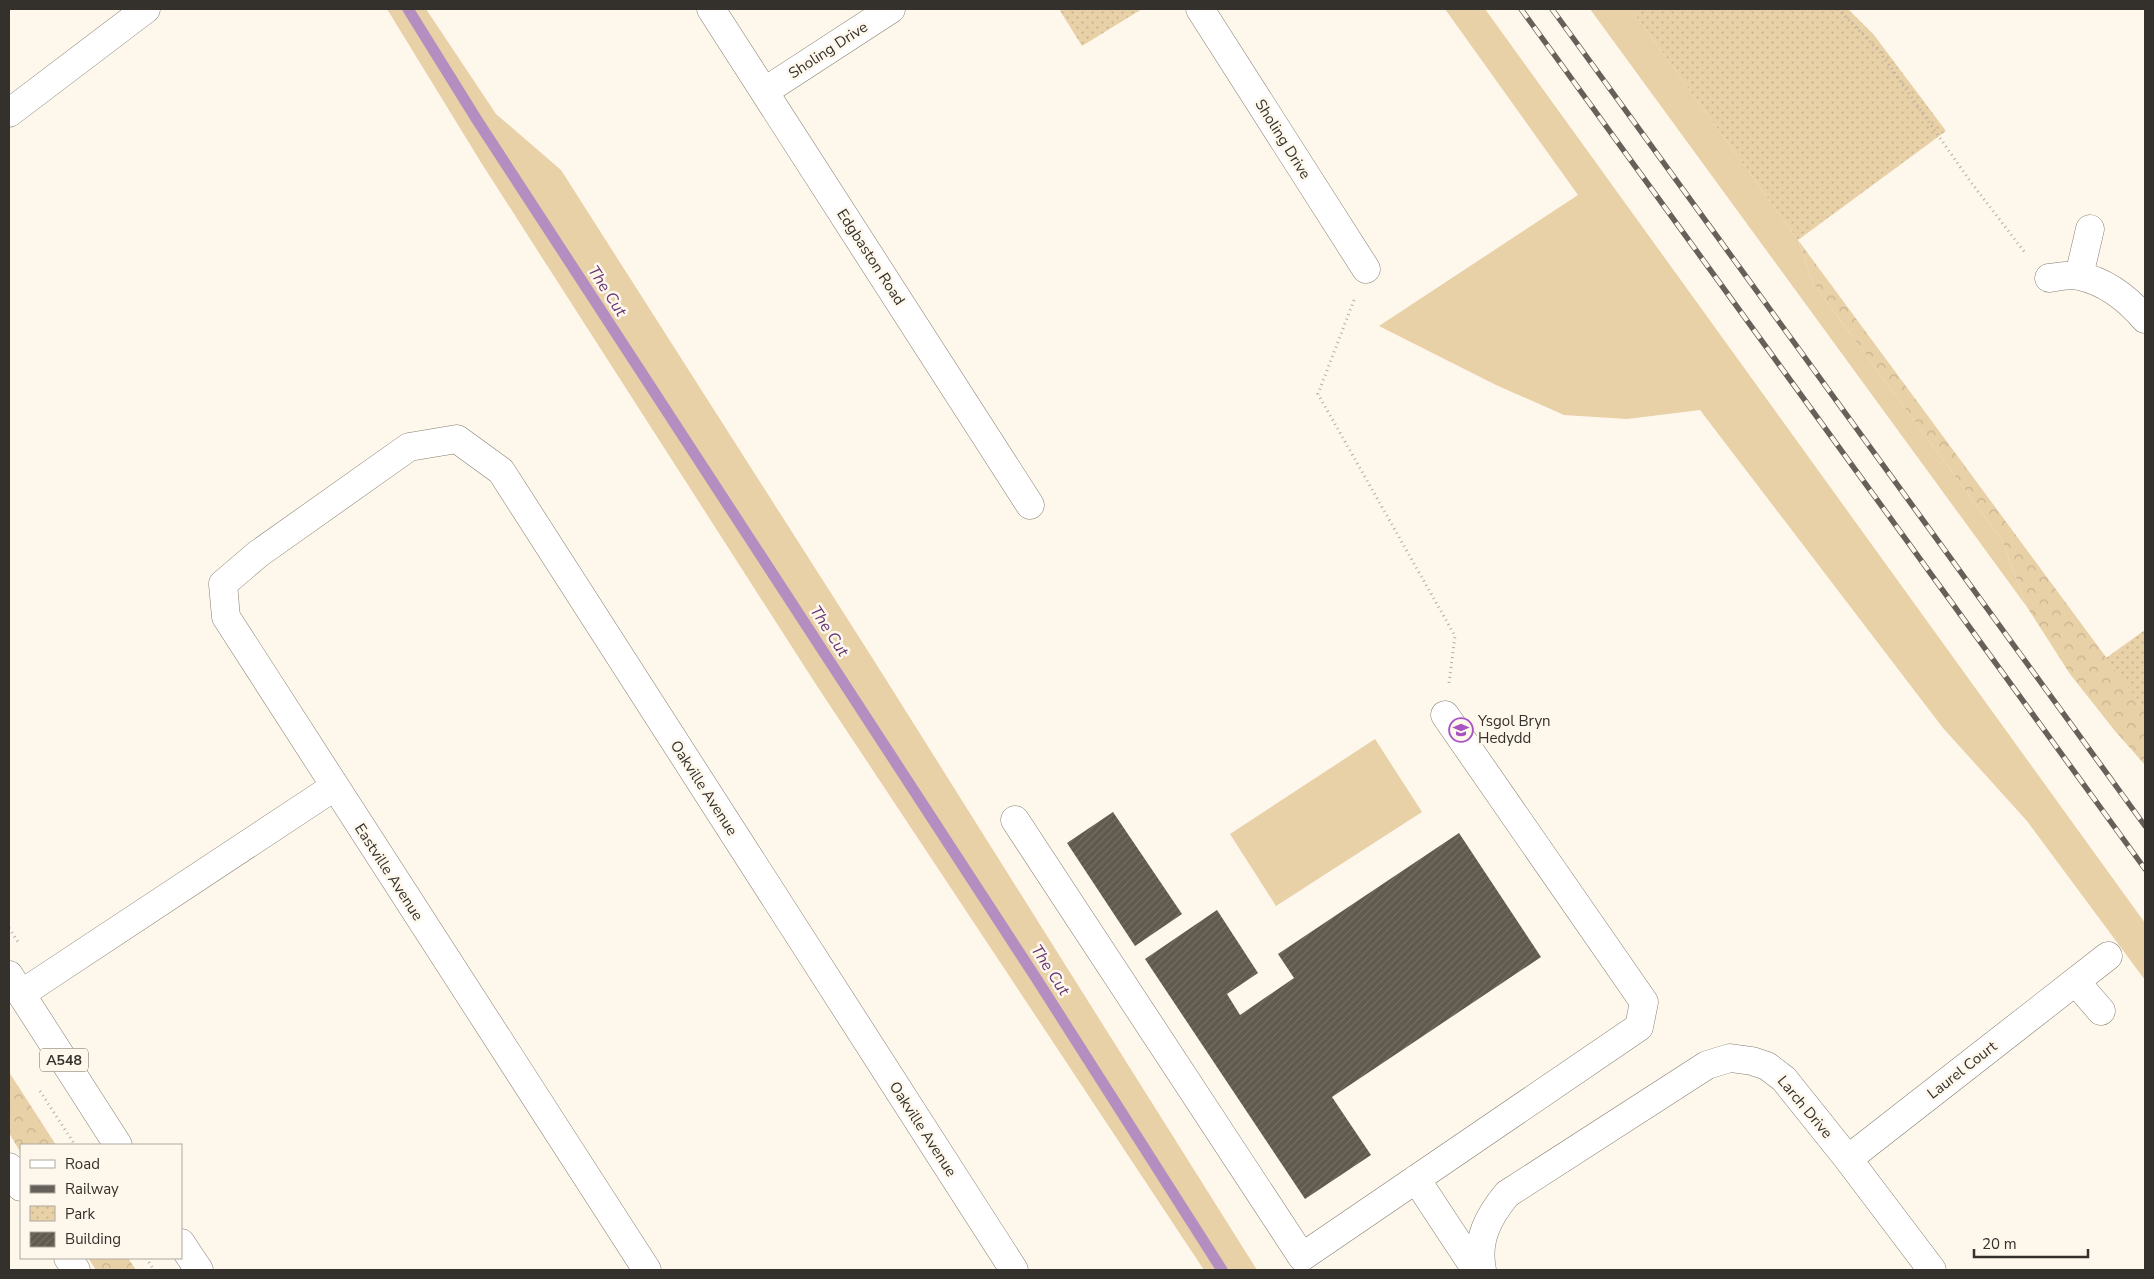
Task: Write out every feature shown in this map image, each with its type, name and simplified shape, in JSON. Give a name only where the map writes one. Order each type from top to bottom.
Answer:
[{"type":"street","name":"Edgbaston Road","points":[[712,9],[1030,505]]},
{"type":"street","name":"Sholing Drive","points":[[765,90],[891,9]]},
{"type":"street","name":"Sholing Drive","points":[[1200,9],[1366,269]]},
{"type":"street","points":[[9,113],[131,13]]},
{"type":"street","points":[[2079,276],[2090,229]]},
{"type":"street","points":[[2049,278],[2079,276],[2107,286],[2134,306],[2145,319]]},
{"type":"street","name":"Oakville Avenue","points":[[333,501],[409,447],[458,439],[501,471],[1014,1270]]},
{"type":"street","name":"Eastville Avenue","points":[[333,501],[258,554],[223,584],[226,617],[647,1270]]},
{"type":"street","points":[[1015,820],[1302,1257],[1639,1027],[1644,1002],[1445,715]]},
{"type":"street","points":[[15,984],[334,787]]},
{"type":"street","name":"Laurel Court","points":[[1848,1159],[2108,956]]},
{"type":"street","points":[[2076,982],[2101,1011]]},
{"type":"street","name":"A548","points":[[15,984],[117,1144]]},
{"type":"street","name":"Larch Drive","points":[[1482,1270],[1479,1255],[1484,1234],[1493,1211],[1507,1194],[1707,1065],[1730,1058],[1767,1066],[1784,1080],[1848,1159],[1932,1270]]},
{"type":"street","points":[[9,1167],[20,1185]]},
{"type":"street","points":[[1416,1179],[1476,1270]]},
{"type":"street","points":[[182,1244],[199,1270]]},
{"type":"street","points":[[69,1259],[76,1270]]},
{"type":"path","points":[[1838,9],[1880,52],[1970,181],[2022,250],[2049,278]]},
{"type":"path","points":[[1841,12],[1845,9]]},
{"type":"path","points":[[1366,269],[1318,394],[1455,636],[1445,715]]},
{"type":"path","points":[[147,1259],[154,1270]]},
{"type":"green space","points":[[387,9],[426,9],[496,114],[561,170],[873,659],[1257,1270],[1204,1270],[817,686],[482,164]]},
{"type":"green space","points":[[1059,9],[1142,9],[1082,46]]},
{"type":"green space","points":[[1445,9],[1485,9],[2145,923],[2145,980],[2027,821],[1943,728],[1700,410],[1627,419],[1564,415],[1496,385],[1379,326],[1578,195]]},
{"type":"green space","points":[[1590,9],[1631,9],[1798,240],[1813,283],[2002,540],[2027,607]]},
{"type":"green space","points":[[1631,9],[1848,9],[1874,35],[1946,131],[1798,240]]},
{"type":"green space","points":[[1798,240],[2145,710],[2145,765],[2115,731],[2070,674],[2027,607],[2002,540],[1813,283]]},
{"type":"green space","points":[[2145,630],[2145,710],[2106,658]]},
{"type":"green space","points":[[1375,739],[1422,812],[1276,906],[1230,834]]},
{"type":"green space","points":[[9,1072],[55,1144],[20,1144],[20,1151],[9,1133]]},
{"type":"green space","points":[[89,1259],[129,1259],[136,1270],[96,1270]]},
{"type":"building","points":[[1113,812],[1182,914],[1135,946],[1067,843]]},
{"type":"building","points":[[1459,833],[1541,957],[1332,1097],[1371,1155],[1305,1199],[1145,959],[1217,910],[1258,973],[1227,994],[1240,1015],[1294,978],[1278,954]]},
{"type":"waterway","name":"The Cut","points":[[408,9],[477,120],[1036,978],[1222,1270]]},
{"type":"railway","points":[[1521,9],[2145,869]]},
{"type":"railway","points":[[1552,9],[2145,826]]},
{"type":"place","name":"Ysgol Bryn Hedydd","points":[[1461,730]]}]
